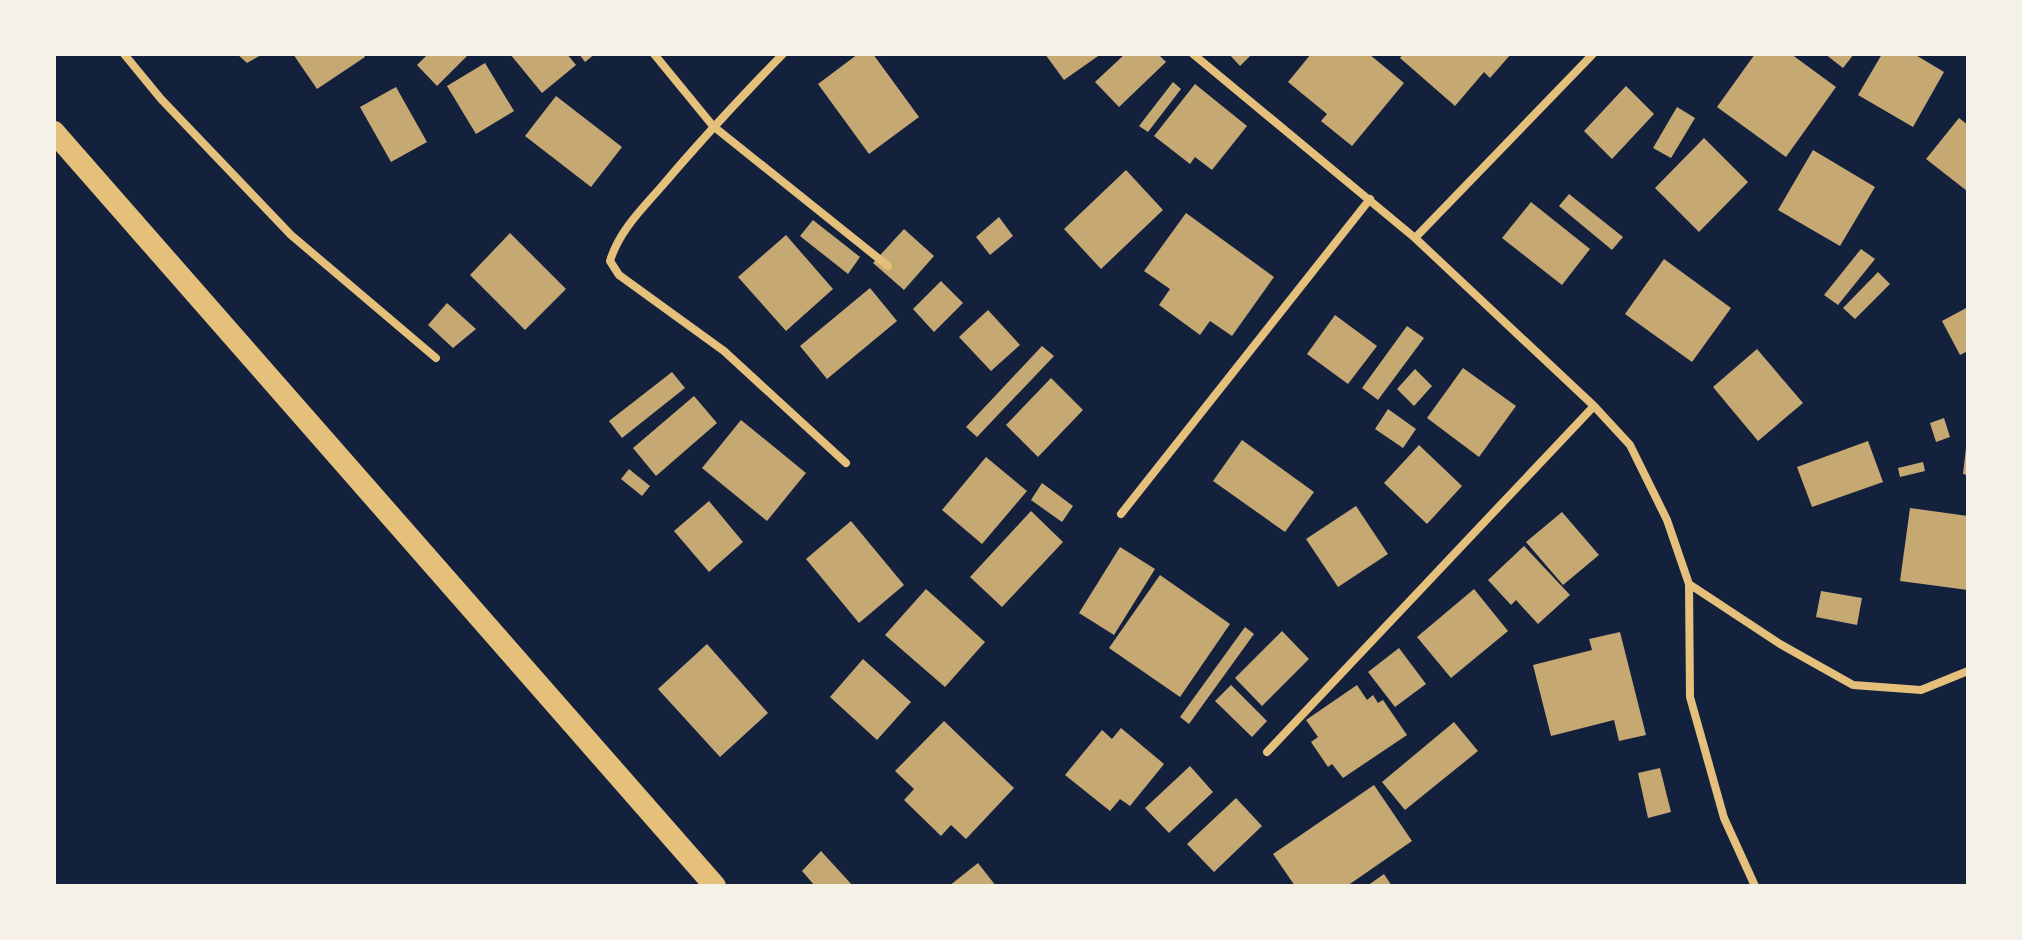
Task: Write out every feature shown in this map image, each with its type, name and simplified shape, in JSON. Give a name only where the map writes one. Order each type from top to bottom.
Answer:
[{"type":"highway","points":[[54,132],[715,886]]},
{"type":"street","points":[[124,54],[161,99],[291,235],[436,358]]},
{"type":"street","points":[[654,54],[713,126],[888,266]]},
{"type":"street","points":[[783,54],[713,126],[655,194],[616,241],[610,261],[619,275],[724,351],[846,463]]},
{"type":"street","points":[[1193,54],[1415,238],[1594,406],[1630,445],[1667,520],[1689,584],[1690,697],[1724,818],[1755,886]]},
{"type":"street","points":[[1415,238],[1593,54]]},
{"type":"street","points":[[1121,514],[1370,199]]},
{"type":"street","points":[[1267,752],[1594,406]]},
{"type":"street","points":[[1689,584],[1780,644],[1853,685],[1921,690],[1968,671]]},
{"type":"building","points":[[237,54],[263,54],[247,63]]},
{"type":"building","points":[[293,54],[363,54],[365,57],[317,89]]},
{"type":"building","points":[[428,54],[469,54],[437,86],[417,65]]},
{"type":"building","points":[[510,54],[567,54],[576,65],[542,93]]},
{"type":"building","points":[[579,54],[595,54],[585,62]]},
{"type":"building","points":[[858,54],[873,54],[919,117],[869,154],[818,84]]},
{"type":"building","points":[[1045,54],[1101,54],[1064,80]]},
{"type":"building","points":[[1125,54],[1158,54],[1166,62],[1119,107],[1095,82]]},
{"type":"building","points":[[1229,54],[1252,54],[1240,66]]},
{"type":"building","points":[[1311,54],[1369,54],[1404,83],[1352,146],[1321,121],[1327,114],[1288,82]]},
{"type":"building","points":[[1403,54],[1511,54],[1490,78],[1484,72],[1455,106],[1400,58]]},
{"type":"building","points":[[1755,54],[1791,54],[1836,87],[1786,157],[1717,107]]},
{"type":"building","points":[[1825,54],[1854,54],[1843,68]]},
{"type":"building","points":[[1882,54],[1914,54],[1944,72],[1913,127],[1858,95]]},
{"type":"building","points":[[485,63],[514,111],[476,134],[447,86]]},
{"type":"building","points":[[1173,82],[1181,89],[1148,132],[1139,126]]},
{"type":"building","points":[[1195,84],[1247,126],[1212,170],[1195,157],[1190,164],[1154,136]]},
{"type":"building","points":[[1626,86],[1654,114],[1612,159],[1584,131]]},
{"type":"building","points":[[396,87],[427,142],[391,162],[360,107]]},
{"type":"building","points":[[556,96],[622,147],[591,187],[525,136]]},
{"type":"building","points":[[1677,107],[1695,118],[1671,158],[1653,148]]},
{"type":"building","points":[[1959,118],[1968,125],[1967,191],[1926,159]]},
{"type":"building","points":[[1704,138],[1748,182],[1699,232],[1655,188]]},
{"type":"building","points":[[1813,150],[1875,187],[1840,246],[1778,210]]},
{"type":"building","points":[[1126,170],[1163,210],[1101,269],[1064,229]]},
{"type":"building","points":[[1569,194],[1623,237],[1612,250],[1559,206]]},
{"type":"building","points":[[1531,202],[1590,249],[1562,285],[1502,238]]},
{"type":"building","points":[[1186,213],[1274,277],[1232,336],[1210,321],[1200,335],[1159,305],[1170,289],[1144,271]]},
{"type":"building","points":[[999,217],[1013,236],[990,255],[976,237]]},
{"type":"building","points":[[813,220],[860,257],[848,274],[800,236]]},
{"type":"building","points":[[904,229],[934,256],[904,290],[873,263]]},
{"type":"building","points":[[510,233],[566,289],[525,330],[470,275]]},
{"type":"building","points":[[786,235],[833,289],[786,331],[738,277]]},
{"type":"building","points":[[1861,249],[1875,259],[1838,305],[1824,295]]},
{"type":"building","points":[[1664,259],[1731,308],[1692,362],[1625,314]]},
{"type":"building","points":[[1878,272],[1890,284],[1855,319],[1843,308]]},
{"type":"building","points":[[941,281],[963,303],[934,332],[913,309]]},
{"type":"building","points":[[870,288],[897,321],[827,379],[800,346]]},
{"type":"building","points":[[447,303],[476,329],[453,348],[428,325]]},
{"type":"building","points":[[1968,307],[1968,351],[1960,355],[1942,321]]},
{"type":"building","points":[[988,310],[1020,345],[991,371],[959,337]]},
{"type":"building","points":[[1335,315],[1377,346],[1348,384],[1307,354]]},
{"type":"building","points":[[1407,326],[1424,338],[1378,400],[1362,388]]},
{"type":"building","points":[[1042,346],[1054,356],[977,437],[966,427]]},
{"type":"building","points":[[1757,349],[1803,403],[1758,441],[1713,387]]},
{"type":"building","points":[[1463,368],[1516,406],[1479,457],[1427,418]]},
{"type":"building","points":[[1415,369],[1432,386],[1414,406],[1397,389]]},
{"type":"building","points":[[672,372],[685,388],[622,438],[609,421]]},
{"type":"building","points":[[1051,378],[1083,410],[1038,457],[1006,425]]},
{"type":"building","points":[[694,396],[717,423],[656,476],[633,448]]},
{"type":"building","points":[[1388,409],[1416,429],[1403,448],[1375,429]]},
{"type":"building","points":[[1944,418],[1950,437],[1936,442],[1930,423]]},
{"type":"building","points":[[741,420],[806,473],[767,521],[702,468]]},
{"type":"building","points":[[1242,440],[1314,492],[1285,532],[1213,481]]},
{"type":"building","points":[[1868,441],[1883,482],[1812,507],[1797,467]]},
{"type":"building","points":[[1419,445],[1462,486],[1427,524],[1384,483]]},
{"type":"building","points":[[1968,448],[1968,475],[1963,474]]},
{"type":"building","points":[[986,457],[1027,491],[982,544],[942,510]]},
{"type":"building","points":[[1923,462],[1925,471],[1900,477],[1898,468]]},
{"type":"building","points":[[629,469],[650,486],[642,496],[621,479]]},
{"type":"building","points":[[1042,483],[1073,506],[1062,522],[1031,500]]},
{"type":"building","points":[[709,501],[743,542],[709,572],[674,531]]},
{"type":"building","points":[[1356,506],[1388,554],[1338,587],[1306,539]]},
{"type":"building","points":[[1910,508],[1968,516],[1968,590],[1900,581]]},
{"type":"building","points":[[1031,511],[1063,542],[1002,607],[970,577]]},
{"type":"building","points":[[1562,512],[1599,555],[1563,585],[1526,542]]},
{"type":"building","points":[[851,521],[904,585],[859,623],[806,559]]},
{"type":"building","points":[[1524,546],[1570,595],[1538,624],[1516,600],[1511,605],[1488,580]]},
{"type":"building","points":[[1120,547],[1155,569],[1114,635],[1079,613]]},
{"type":"building","points":[[1160,575],[1230,624],[1180,697],[1109,648]]},
{"type":"building","points":[[926,589],[985,642],[945,687],[885,635]]},
{"type":"building","points":[[1474,589],[1508,631],[1451,678],[1417,637]]},
{"type":"building","points":[[1821,591],[1862,598],[1857,625],[1816,617]]},
{"type":"building","points":[[1245,627],[1254,634],[1189,724],[1180,717]]},
{"type":"building","points":[[1282,631],[1309,659],[1262,706],[1235,678]]},
{"type":"building","points":[[1620,632],[1646,735],[1619,741],[1614,720],[1551,736],[1533,665],[1592,650],[1589,639]]},
{"type":"building","points":[[707,644],[768,713],[720,757],[658,689]]},
{"type":"building","points":[[1399,648],[1426,684],[1395,707],[1368,672]]},
{"type":"building","points":[[863,659],[911,702],[877,740],[830,697]]},
{"type":"building","points":[[1231,685],[1267,721],[1252,737],[1215,701]]},
{"type":"building","points":[[1357,685],[1367,700],[1373,695],[1378,703],[1383,700],[1407,735],[1343,778],[1332,764],[1328,767],[1311,742],[1318,737],[1306,720]]},
{"type":"building","points":[[944,721],[1014,788],[966,839],[951,825],[941,836],[904,800],[914,789],[895,771]]},
{"type":"building","points":[[1454,722],[1478,751],[1405,810],[1382,782]]},
{"type":"building","points":[[1121,728],[1164,764],[1130,806],[1120,799],[1110,811],[1065,775],[1102,730],[1112,739]]},
{"type":"building","points":[[1190,766],[1213,792],[1169,833],[1145,808]]},
{"type":"building","points":[[1660,768],[1671,812],[1648,818],[1638,773]]},
{"type":"building","points":[[1374,785],[1412,841],[1347,886],[1295,886],[1273,854]]},
{"type":"building","points":[[1236,798],[1262,826],[1214,872],[1187,844]]},
{"type":"building","points":[[821,851],[853,886],[815,886],[802,871]]},
{"type":"building","points":[[978,863],[996,886],[949,886]]},
{"type":"building","points":[[1384,874],[1392,886],[1367,886]]}]
